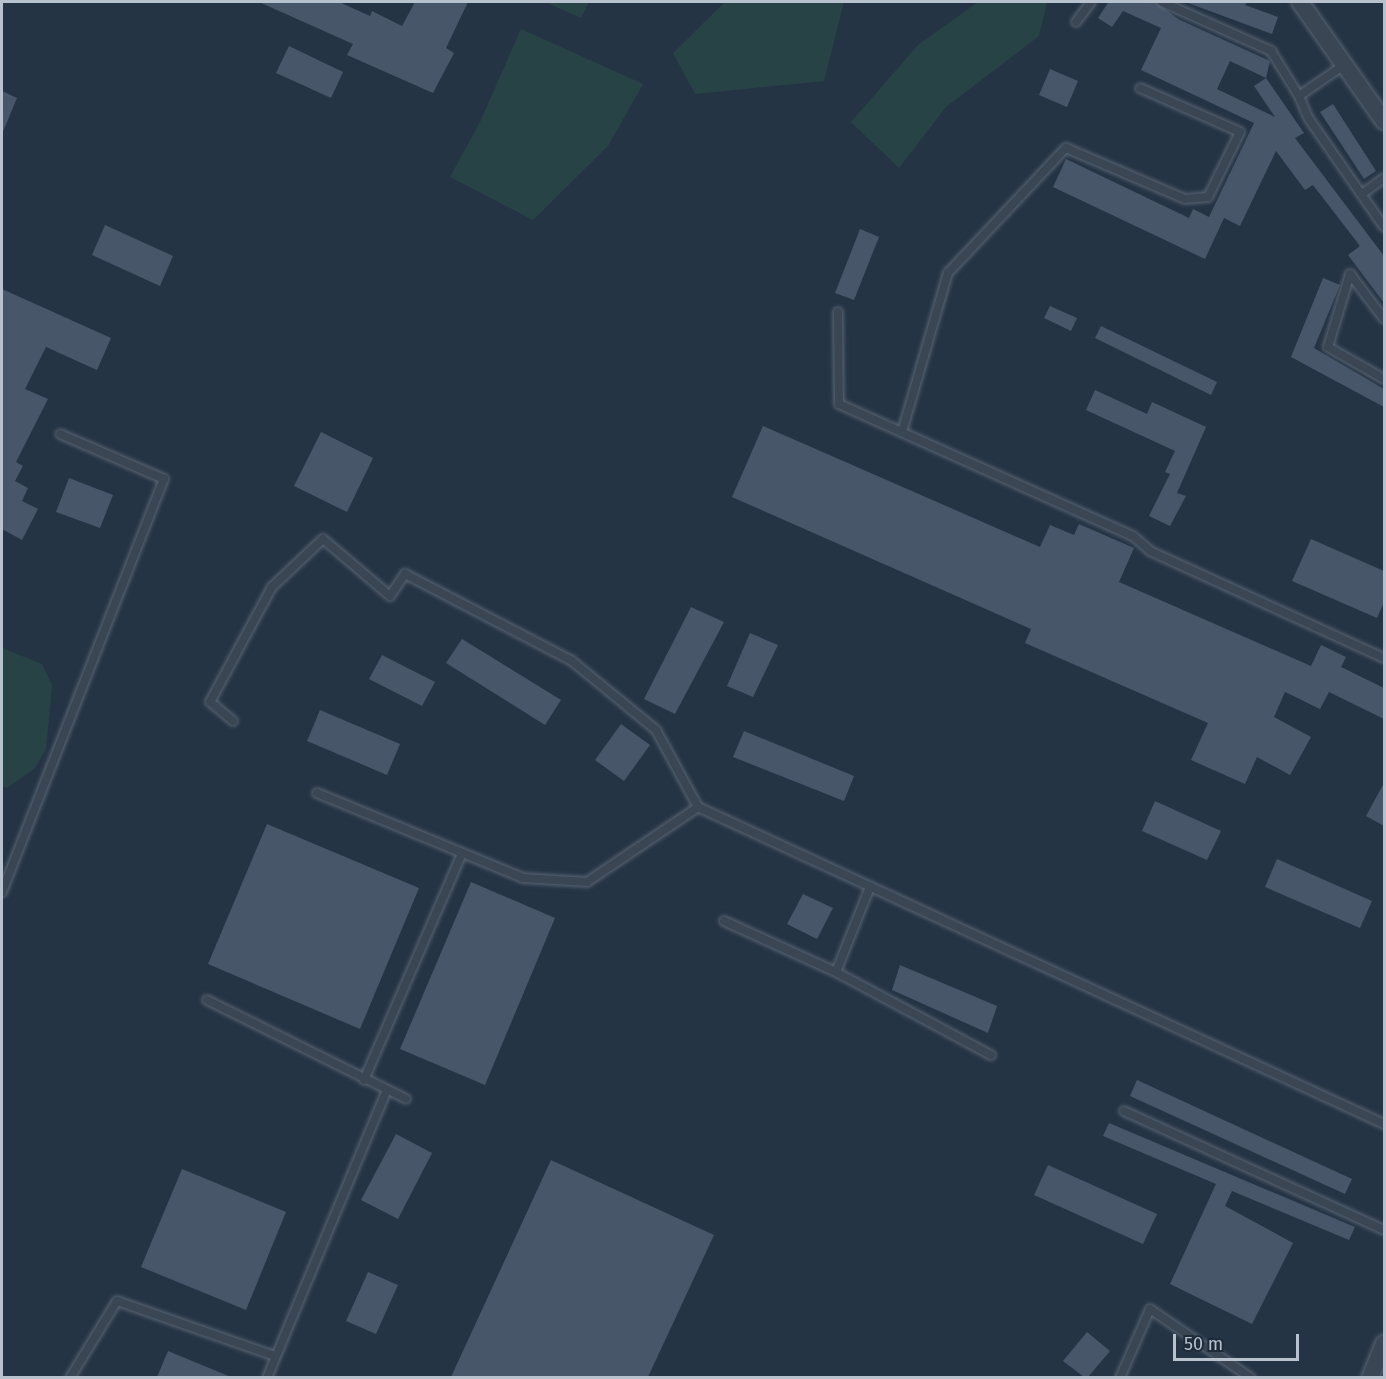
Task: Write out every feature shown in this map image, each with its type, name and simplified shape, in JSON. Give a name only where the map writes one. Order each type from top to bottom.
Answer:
[{"type":"street","points":[[1300,2],[1384,121]]},
{"type":"street","points":[[1370,1377],[1384,1344]]},
{"type":"lane","points":[[1076,22],[1091,2]]},
{"type":"lane","points":[[1162,2],[1271,51],[1299,96],[1309,119],[1384,226]]},
{"type":"lane","points":[[1299,96],[1344,64]]},
{"type":"lane","points":[[902,432],[948,273],[1066,148],[1185,200],[1208,197],[1240,132],[1140,88]]},
{"type":"lane","points":[[1362,194],[1384,178]]},
{"type":"lane","points":[[1384,319],[1350,274],[1328,347],[1384,379]]},
{"type":"lane","points":[[838,312],[839,404],[1133,536],[1150,551],[1384,658]]},
{"type":"lane","points":[[2,892],[164,479],[60,434]]},
{"type":"lane","points":[[233,721],[210,702],[272,587],[322,539],[390,596],[405,574],[572,661],[656,730],[698,807],[1384,1124]]},
{"type":"lane","points":[[316,793],[523,878],[587,882],[698,807]]},
{"type":"lane","points":[[364,1080],[462,852]]},
{"type":"lane","points":[[836,972],[870,887]]},
{"type":"lane","points":[[724,921],[836,972],[991,1055]]},
{"type":"lane","points":[[207,1000],[406,1099]]},
{"type":"lane","points":[[267,1377],[387,1090]]},
{"type":"lane","points":[[1124,1111],[1384,1230]]},
{"type":"lane","points":[[70,1377],[117,1301],[276,1356]]},
{"type":"lane","points":[[1120,1377],[1150,1309],[1251,1377]]},
{"type":"green space","points":[[545,2],[589,2],[581,18]]},
{"type":"green space","points":[[725,2],[844,2],[824,81],[695,94],[673,53]]},
{"type":"green space","points":[[978,2],[1047,2],[1039,36],[946,107],[899,168],[851,122],[918,45]]},
{"type":"green space","points":[[521,29],[643,84],[608,146],[533,220],[450,177],[480,122]]},
{"type":"green space","points":[[2,648],[42,664],[52,685],[46,750],[34,769],[7,788],[2,786]]},
{"type":"building","points":[[259,2],[339,2],[370,16],[372,11],[402,26],[415,2],[468,2],[446,48],[454,53],[433,93],[347,55],[353,44]]},
{"type":"building","points":[[1104,2],[1156,2],[1178,19],[1270,61],[1266,78],[1304,133],[1295,138],[1384,256],[1384,303],[1348,255],[1360,246],[1313,185],[1305,190],[1276,151],[1240,226],[1224,218],[1205,259],[1053,187],[1066,159],[1189,218],[1193,209],[1209,217],[1254,123],[1141,70],[1161,28],[1123,11],[1112,27],[1098,18],[1108,3]],"holes":[[[1230,61],[1266,78],[1254,86],[1275,117],[1217,89]]]},
{"type":"building","points":[[1247,2],[1245,5],[1278,17],[1272,34],[1188,3]]},
{"type":"building","points":[[289,46],[343,72],[331,98],[276,73]]},
{"type":"building","points":[[1050,69],[1078,81],[1067,107],[1039,95]]},
{"type":"building","points":[[2,91],[17,98],[2,134]]},
{"type":"building","points":[[1333,104],[1376,171],[1364,179],[1320,112]]},
{"type":"building","points":[[105,225],[173,256],[160,286],[92,255]]},
{"type":"building","points":[[860,229],[879,237],[854,300],[835,293]]},
{"type":"building","points":[[1323,278],[1340,285],[1314,348],[1384,389],[1384,407],[1291,357]]},
{"type":"building","points":[[2,289],[111,338],[97,370],[46,347],[25,389],[48,399],[16,462],[23,466],[15,481],[28,488],[22,501],[38,509],[22,540],[2,529]]},
{"type":"building","points":[[1050,306],[1077,318],[1071,331],[1044,318]]},
{"type":"building","points":[[1101,326],[1217,382],[1211,395],[1095,338]]},
{"type":"building","points":[[1095,390],[1147,414],[1152,402],[1206,427],[1177,493],[1186,496],[1170,526],[1149,516],[1170,474],[1165,472],[1175,451],[1086,410]]},
{"type":"building","points":[[763,426],[1040,547],[1050,525],[1074,535],[1079,524],[1134,548],[1119,582],[1311,666],[1321,645],[1346,657],[1341,667],[1384,688],[1384,719],[1329,692],[1320,709],[1285,692],[1274,717],[1311,737],[1290,775],[1257,757],[1245,784],[1191,760],[1208,723],[1025,643],[1031,629],[732,497]]},
{"type":"building","points":[[321,432],[373,458],[347,512],[294,486]]},
{"type":"building","points":[[69,478],[113,495],[100,528],[56,512]]},
{"type":"building","points":[[1311,539],[1384,571],[1384,602],[1377,618],[1292,581]]},
{"type":"building","points":[[691,607],[724,622],[675,714],[644,699]]},
{"type":"building","points":[[750,633],[778,645],[753,697],[727,686]]},
{"type":"building","points":[[462,639],[561,700],[545,725],[446,663]]},
{"type":"building","points":[[382,655],[435,682],[422,706],[369,679]]},
{"type":"building","points":[[320,710],[400,744],[387,775],[307,741]]},
{"type":"building","points":[[621,724],[650,745],[624,781],[595,760]]},
{"type":"building","points":[[744,731],[854,776],[844,801],[733,757]]},
{"type":"building","points":[[1384,783],[1384,826],[1366,816]]},
{"type":"building","points":[[1155,801],[1221,831],[1207,860],[1142,831]]},
{"type":"building","points":[[267,824],[419,888],[360,1029],[208,964]]},
{"type":"building","points":[[1277,859],[1372,901],[1360,928],[1265,887]]},
{"type":"building","points":[[471,882],[555,918],[485,1085],[400,1049]]},
{"type":"building","points":[[803,894],[833,908],[817,939],[787,924]]},
{"type":"building","points":[[900,965],[997,1006],[988,1033],[892,990]]},
{"type":"building","points":[[1137,1080],[1352,1179],[1345,1194],[1130,1096]]},
{"type":"building","points":[[1109,1123],[1355,1227],[1349,1240],[1232,1191],[1225,1206],[1293,1243],[1252,1324],[1170,1284],[1216,1184],[1103,1136]]},
{"type":"building","points":[[396,1134],[432,1153],[398,1219],[361,1200]]},
{"type":"building","points":[[551,1160],[714,1235],[648,1377],[451,1377]]},
{"type":"building","points":[[1048,1165],[1157,1214],[1143,1244],[1034,1195]]},
{"type":"building","points":[[182,1169],[286,1212],[246,1310],[141,1267]]},
{"type":"building","points":[[368,1272],[398,1285],[376,1334],[346,1321]]},
{"type":"building","points":[[1087,1332],[1110,1351],[1088,1377],[1084,1377],[1063,1361]]},
{"type":"building","points":[[168,1351],[231,1377],[157,1377]]}]
